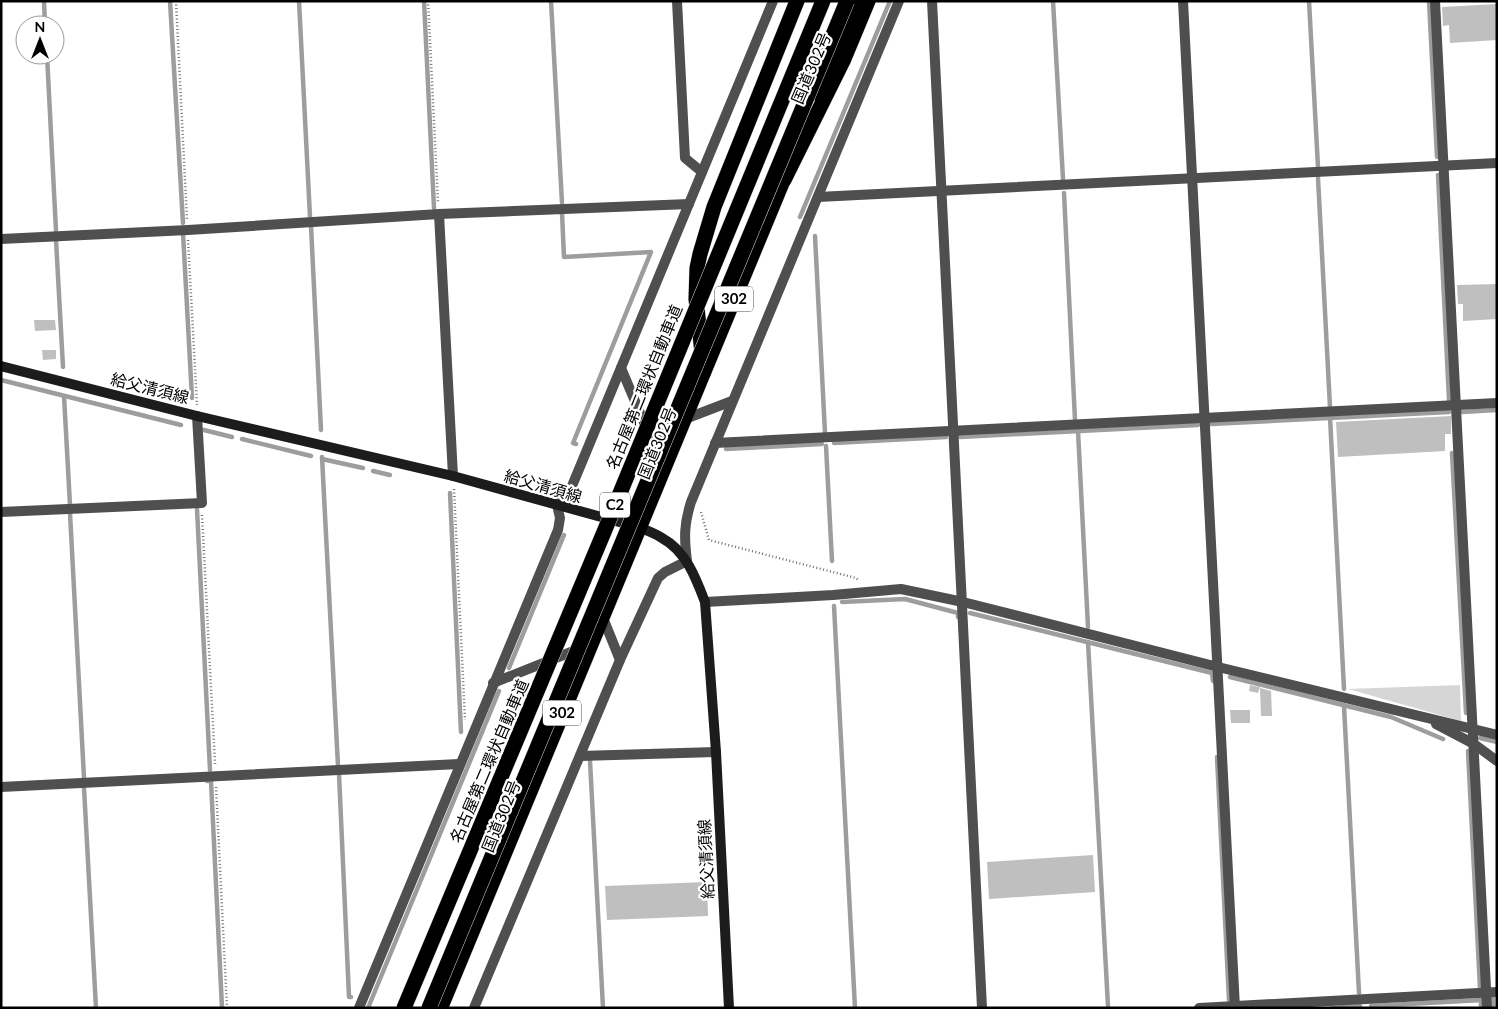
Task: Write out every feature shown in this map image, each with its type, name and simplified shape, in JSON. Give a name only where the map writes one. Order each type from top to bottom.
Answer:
[{"type":"highway","points":[[704,371],[696,299],[697,268],[700,254],[714,207],[797,1]]},
{"type":"highway","name":"名古屋第二環状自動車道","points":[[404,1008],[604,532],[823,1]]},
{"type":"highway","name":"C2","points":[[429,1008],[847,1]]},
{"type":"highway","name":"国道302号","points":[[441,1008],[858,1]]},
{"type":"highway","points":[[784,180],[843,61],[868,1]]},
{"type":"main road","name":"給父清須線","points":[[1,366],[198,416],[453,476],[641,528],[663,538],[676,549],[686,561],[697,581],[705,602],[716,752],[729,1008]]},
{"type":"street","points":[[677,1],[685,158],[702,172]]},
{"type":"street","points":[[358,1008],[558,530],[560,518],[557,505],[572,486],[773,1]]},
{"type":"street","points":[[474,1008],[620,660],[658,578],[686,561],[685,520],[691,502],[899,1]]},
{"type":"street","points":[[932,1],[982,1008]]},
{"type":"street","points":[[1183,1],[1235,1007]]},
{"type":"street","points":[[1435,1],[1473,728],[1492,992],[1487,1008]]},
{"type":"street","points":[[818,197],[1497,164]]},
{"type":"street","points":[[1,239],[188,230],[439,214],[689,204]]},
{"type":"street","points":[[439,214],[453,476]]},
{"type":"street","points":[[621,368],[664,470]]},
{"type":"street","points":[[685,419],[732,401]]},
{"type":"street","points":[[715,443],[1497,403]]},
{"type":"street","points":[[1,512],[202,502],[198,416]]},
{"type":"street","points":[[705,602],[834,595],[873,590],[901,589],[963,602],[1497,735]]},
{"type":"street","points":[[603,618],[620,660]]},
{"type":"street","points":[[494,683],[592,643]]},
{"type":"street","points":[[1422,717],[1474,744],[1497,760]]},
{"type":"street","points":[[580,756],[716,752]]},
{"type":"street","points":[[1,787],[459,764]]},
{"type":"street","points":[[1198,1008],[1365,1003],[1492,992]]},
{"type":"path","points":[[176,1],[198,416]]},
{"type":"path","points":[[428,1],[439,214]]},
{"type":"path","points":[[453,476],[466,747]]},
{"type":"path","points":[[202,502],[226,1008]]},
{"type":"path","points":[[691,502],[700,508],[709,540],[856,578],[873,590]]},
{"type":"shaded area","points":[[1460,685],[1461,721],[1348,689]]},
{"type":"building","points":[[1497,4],[1497,40],[1450,43],[1449,25],[1443,26],[1442,7]]},
{"type":"building","points":[[1497,284],[1497,319],[1463,321],[1463,304],[1458,304],[1457,285]]},
{"type":"building","points":[[34,320],[55,320],[56,330],[35,331]]},
{"type":"building","points":[[42,350],[56,350],[56,359],[43,360]]},
{"type":"building","points":[[1451,416],[1451,434],[1445,434],[1445,451],[1338,457],[1336,422]]},
{"type":"building","points":[[1250,685],[1260,687],[1258,693],[1249,691]]},
{"type":"building","points":[[1260,688],[1271,691],[1272,716],[1261,716]]},
{"type":"building","points":[[1230,710],[1250,710],[1250,723],[1231,723]]},
{"type":"building","points":[[1093,855],[1095,892],[989,899],[987,862]]},
{"type":"building","points":[[707,882],[708,916],[607,920],[605,886]]},
{"type":"waterway","points":[[44,1],[45,15]]},
{"type":"waterway","points":[[170,1],[183,223]]},
{"type":"waterway","points":[[299,1],[310,217]]},
{"type":"waterway","points":[[424,1],[434,208]]},
{"type":"waterway","points":[[551,1],[562,203]]},
{"type":"waterway","points":[[800,217],[890,1]]},
{"type":"waterway","points":[[1053,1],[1063,179]]},
{"type":"waterway","points":[[1309,1],[1318,167]]},
{"type":"waterway","points":[[1429,1],[1437,157]]},
{"type":"waterway","points":[[48,65],[56,231]]},
{"type":"waterway","points":[[1438,175],[1449,400]]},
{"type":"waterway","points":[[1318,178],[1330,407]]},
{"type":"waterway","points":[[1064,193],[1075,420]]},
{"type":"waterway","points":[[562,213],[564,257],[651,252],[573,443],[576,444]]},
{"type":"waterway","points":[[311,226],[321,430]]},
{"type":"waterway","points":[[183,233],[192,398]]},
{"type":"waterway","points":[[815,236],[825,433]]},
{"type":"waterway","points":[[56,240],[63,367]]},
{"type":"waterway","points":[[1,380],[181,425]]},
{"type":"waterway","points":[[64,396],[70,505]]},
{"type":"waterway","points":[[1462,412],[1497,410]]},
{"type":"waterway","points":[[1211,424],[1449,412]]},
{"type":"waterway","points":[[1330,417],[1344,689]]},
{"type":"waterway","points":[[960,437],[1198,425]]},
{"type":"waterway","points":[[204,430],[232,437]]},
{"type":"waterway","points":[[1078,431],[1088,627]]},
{"type":"waterway","points":[[834,443],[946,437]]},
{"type":"waterway","points":[[242,439],[311,456]]},
{"type":"waterway","points":[[726,449],[822,444]]},
{"type":"waterway","points":[[826,446],[832,561]]},
{"type":"waterway","points":[[1452,453],[1466,713]]},
{"type":"waterway","points":[[322,457],[338,766]]},
{"type":"waterway","points":[[322,459],[363,468]]},
{"type":"waterway","points":[[373,471],[390,475]]},
{"type":"waterway","points":[[450,493],[461,732]]},
{"type":"waterway","points":[[197,509],[210,770]]},
{"type":"waterway","points":[[70,513],[84,778]]},
{"type":"waterway","points":[[509,668],[564,535]]},
{"type":"waterway","points":[[842,602],[905,599],[958,613],[958,617]]},
{"type":"waterway","points":[[834,606],[855,1008]]},
{"type":"waterway","points":[[970,613],[1212,673],[1213,681]]},
{"type":"waterway","points":[[1088,642],[1108,1006]]},
{"type":"waterway","points":[[1230,677],[1391,717],[1443,739]]},
{"type":"waterway","points":[[368,1008],[499,691]]},
{"type":"waterway","points":[[1344,706],[1359,993]]},
{"type":"waterway","points":[[1480,738],[1497,742]]},
{"type":"waterway","points":[[1468,751],[1480,988]]},
{"type":"waterway","points":[[1217,757],[1229,1000]]},
{"type":"waterway","points":[[590,761],[603,1008]]},
{"type":"waterway","points":[[339,774],[349,997],[351,997]]},
{"type":"waterway","points":[[207,781],[211,781],[222,1008]]},
{"type":"waterway","points":[[84,788],[96,1008]]},
{"type":"waterway","points":[[1481,999],[1481,1008]]},
{"type":"waterway","points":[[1493,999],[1493,1008]]},
{"type":"waterway","points":[[1371,1006],[1483,1000]]},
{"type":"waterway","points":[[1332,1008],[1360,1006]]}]
